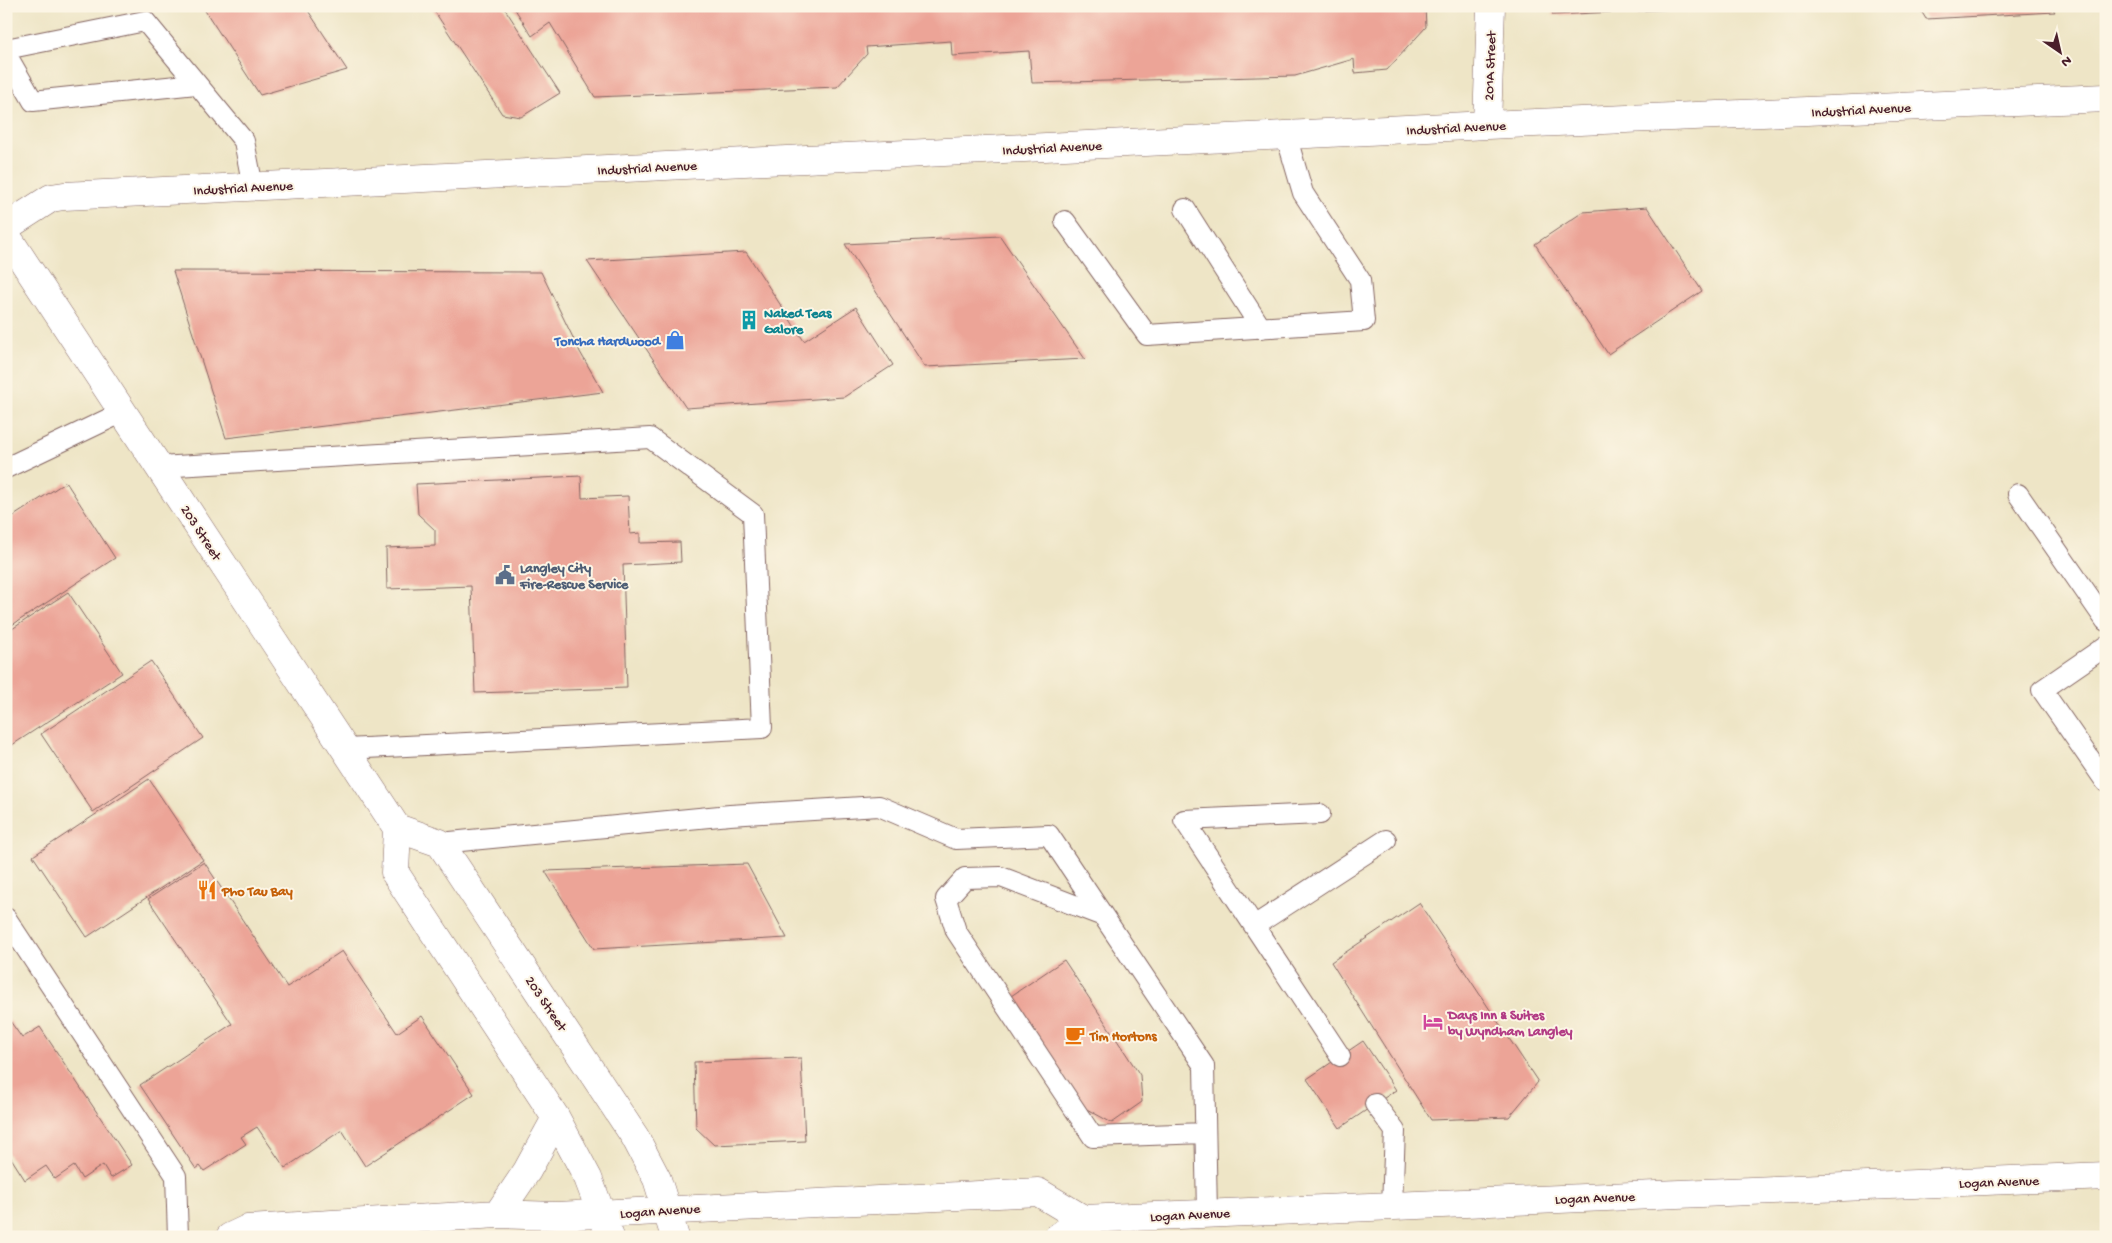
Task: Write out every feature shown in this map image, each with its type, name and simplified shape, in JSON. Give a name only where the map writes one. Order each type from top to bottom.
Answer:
[{"type":"main road","name":"201A Street","points":[[1487,125],[1491,6]]},
{"type":"main road","name":"Industrial Avenue","points":[[6,227],[51,198],[1487,125],[2106,98]]},
{"type":"main road","name":"203 Street","points":[[6,235],[346,749],[396,828]]},
{"type":"main road","points":[[440,844],[396,828],[395,873],[556,1118],[588,1178],[606,1225]]},
{"type":"main road","name":"203 Street","points":[[440,844],[635,1137],[657,1179],[675,1237]]},
{"type":"main road","points":[[498,1214],[527,1171],[556,1118]]},
{"type":"main road","name":"Logan Avenue","points":[[230,1237],[247,1229],[498,1214],[557,1216],[606,1225],[666,1209],[1038,1192],[1083,1219],[2106,1176]]},
{"type":"main road","points":[[1058,1237],[1083,1219]]},
{"type":"lane","points":[[6,49],[145,21],[244,141],[253,187]]},
{"type":"lane","points":[[6,54],[33,101],[196,84]]},
{"type":"lane","points":[[1065,221],[1147,335],[1364,321],[1360,280],[1303,193],[1286,135]]},
{"type":"lane","points":[[1185,209],[1261,328]]},
{"type":"lane","points":[[6,468],[123,412]]},
{"type":"lane","points":[[159,467],[650,438],[753,514],[762,728],[346,749]]},
{"type":"lane","points":[[2018,494],[2106,621]]},
{"type":"lane","points":[[2106,646],[2042,690],[2106,782]]},
{"type":"lane","points":[[440,844],[730,815],[879,806],[956,840],[1048,835],[1204,1066],[1207,1213]]},
{"type":"lane","points":[[1320,814],[1184,820],[1340,1056]]},
{"type":"lane","points":[[1254,926],[1386,840]]},
{"type":"lane","points":[[1103,916],[1001,877],[965,878],[946,900],[956,932],[1093,1137],[1205,1134]]},
{"type":"lane","points":[[6,918],[176,1176],[178,1237]]},
{"type":"lane","points":[[1375,1104],[1395,1131],[1392,1205]]},
{"type":"building","points":[[202,6],[305,6],[347,70],[260,95]]},
{"type":"building","points":[[431,6],[503,6],[560,93],[521,117],[502,114]]},
{"type":"building","points":[[513,6],[1425,6],[1426,27],[1387,70],[1355,73],[1354,59],[1295,76],[1032,83],[1029,51],[952,56],[951,41],[866,47],[867,54],[837,87],[595,97],[550,23],[532,36]]},
{"type":"building","points":[[1552,6],[1699,6],[1699,8],[1553,15]]},
{"type":"building","points":[[1918,6],[2051,6],[2055,12],[1926,19]]},
{"type":"building","points":[[1647,207],[1702,291],[1608,354],[1535,244],[1583,212]]},
{"type":"building","points":[[1000,236],[1085,359],[925,367],[845,244]]},
{"type":"building","points":[[746,252],[804,341],[856,307],[893,365],[844,397],[686,408],[587,261]]},
{"type":"building","points":[[173,271],[541,272],[580,352],[603,392],[226,438]]},
{"type":"building","name":"Langley City Fire-Rescue Service","points":[[581,476],[582,498],[628,496],[630,534],[640,533],[640,543],[680,542],[681,562],[623,565],[627,688],[475,693],[471,586],[387,589],[386,548],[435,546],[435,530],[418,514],[416,484]]},
{"type":"building","points":[[66,482],[115,558],[6,629],[6,521]]},
{"type":"building","points":[[68,592],[122,673],[6,749],[6,633]]},
{"type":"building","points":[[151,661],[203,738],[93,812],[41,734]]},
{"type":"building","points":[[149,779],[203,860],[87,937],[33,856]]},
{"type":"building","points":[[204,862],[287,987],[342,951],[397,1033],[422,1016],[474,1094],[365,1166],[342,1130],[285,1168],[257,1127],[241,1137],[246,1144],[204,1171],[200,1166],[196,1169],[140,1085],[232,1024],[148,899]]},
{"type":"building","points":[[747,864],[787,938],[594,949],[545,871]]},
{"type":"building","name":"Days Inn & Suites by Wyndham Langley","points":[[1419,903],[1538,1082],[1509,1117],[1431,1120],[1331,962]]},
{"type":"building","name":"Tim Hortons","points":[[1064,960],[1140,1075],[1142,1102],[1112,1123],[1083,1107],[1011,996]]},
{"type":"building","points":[[10,1021],[22,1038],[40,1027],[132,1165],[111,1178],[103,1165],[82,1179],[74,1166],[55,1179],[46,1166],[25,1180],[6,1150],[6,1024]]},
{"type":"building","points":[[1363,1041],[1396,1090],[1340,1128],[1307,1079]]},
{"type":"building","points":[[801,1058],[805,1141],[714,1145],[696,1128],[694,1062]]},
{"type":"place","name":"Naked Teas Galore","points":[[749,320]]},
{"type":"place","name":"Toncha Hardwood","points":[[675,340]]},
{"type":"place","name":"Langley City Fire-Rescue Service","points":[[505,575]]},
{"type":"place","name":"Pho Tau Bay","points":[[207,890]]},
{"type":"place","name":"Days Inn & Suites by Wyndham Langley","points":[[1433,1022]]},
{"type":"place","name":"Tim Hortons","points":[[1075,1035]]}]
